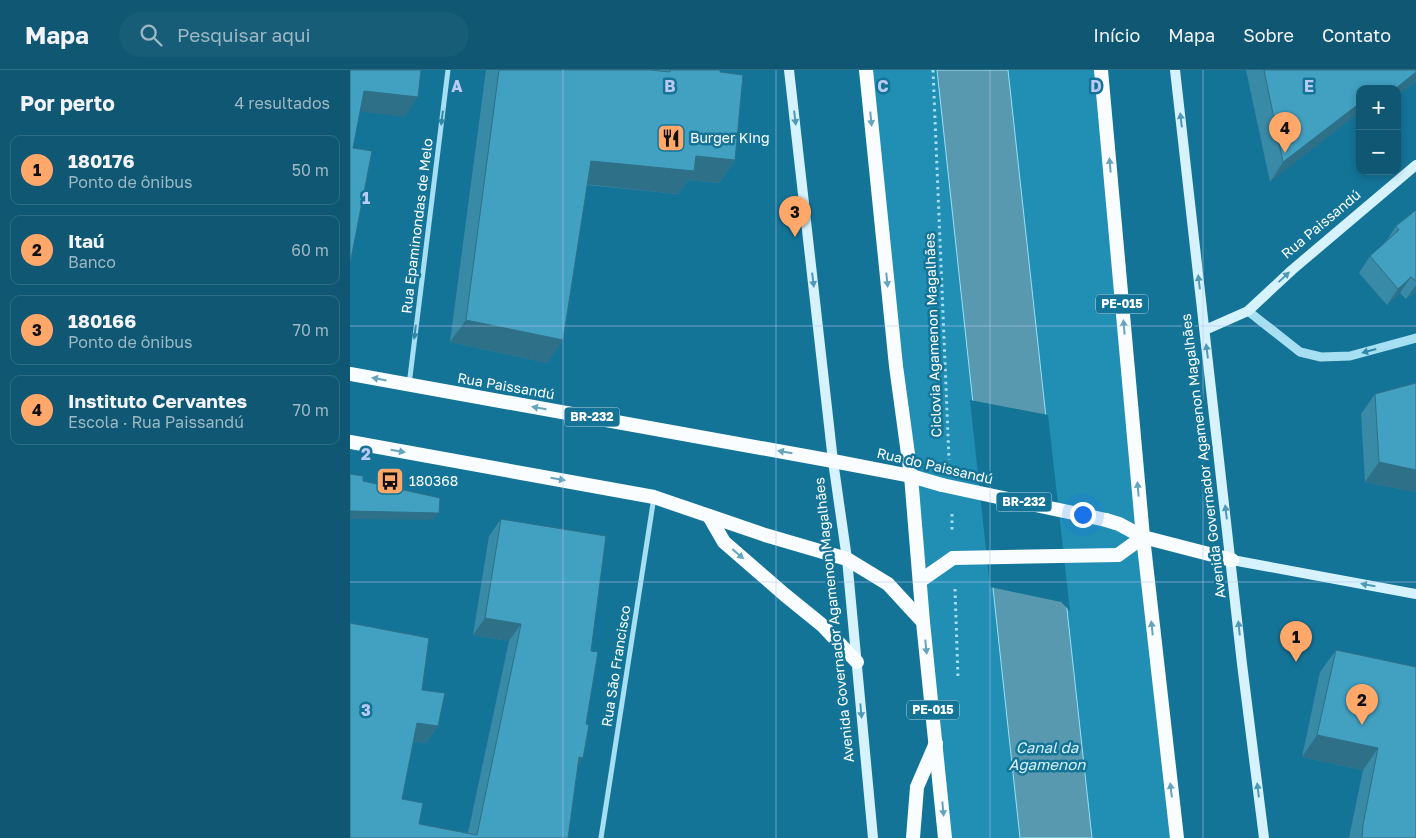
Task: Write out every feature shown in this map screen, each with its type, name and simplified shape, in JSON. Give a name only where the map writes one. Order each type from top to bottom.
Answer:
[{"type":"highway","name":"PE-015","points":[[866,70],[896,366],[911,476],[945,838]]},
{"type":"highway","name":"PE-015","points":[[1101,70],[1143,537],[1177,838]]},
{"type":"highway","name":"Rua Paissandú","points":[[350,374],[833,460]]},
{"type":"highway","points":[[350,442],[654,497],[765,535],[847,559],[888,584],[924,622]]},
{"type":"highway","name":"Rua do Paissandú","points":[[833,460],[1106,520],[1119,524],[1143,537]]},
{"type":"highway","points":[[709,516],[724,542],[822,625],[857,662]]},
{"type":"highway","points":[[920,581],[953,558],[1118,555],[1143,537]]},
{"type":"highway","name":"BR-232","points":[[1143,537],[1232,560]]},
{"type":"highway","points":[[914,838],[916,787],[936,742]]},
{"type":"main road","name":"Avenida Governador Agamenon Magalhães","points":[[789,70],[833,460],[847,559],[873,838]]},
{"type":"main road","name":"Avenida Governador Agamenon Magalhães","points":[[1175,70],[1232,560],[1242,664],[1264,838]]},
{"type":"main road","name":"Rua Paissandú","points":[[1248,311],[1292,270],[1416,165]]},
{"type":"main road","points":[[1205,330],[1248,311]]},
{"type":"main road","points":[[1232,560],[1416,594]]},
{"type":"street","name":"Rua Epaminondas de Melo","points":[[409,385],[448,70]]},
{"type":"street","points":[[1248,311],[1300,352],[1320,358],[1350,356],[1416,338]]},
{"type":"street","name":"Rua São Francisco","points":[[601,838],[654,497]]},
{"type":"path","name":"Ciclovia Agamenon Magalhães","points":[[933,70],[950,469]]},
{"type":"path","points":[[951,509],[953,539]]},
{"type":"path","points":[[955,589],[958,678]]},
{"type":"shaded area","points":[[866,70],[1101,70],[1174,838],[945,838]]},
{"type":"water","name":"Canal da Agamenon","points":[[937,70],[1008,70],[1092,838],[1020,838]]},
{"type":"pier","points":[[970,400],[1048,415],[1070,611],[1061,602],[990,587]]},
{"type":"building","points":[[350,70],[421,70],[418,97],[364,91],[353,148],[372,151],[350,264]]},
{"type":"building","points":[[499,70],[650,70],[670,72],[670,70],[720,70],[720,72],[743,75],[735,160],[696,156],[694,171],[591,161],[563,340],[466,320]]},
{"type":"building","points":[[1264,70],[1416,70],[1400,85],[1356,85],[1356,106],[1283,162]]},
{"type":"building","points":[[1416,210],[1416,281],[1411,277],[1398,289],[1370,256],[1399,230],[1396,226]]},
{"type":"building","points":[[1416,383],[1416,470],[1379,462],[1375,394]]},
{"type":"building","points":[[350,474],[363,476],[363,481],[440,498],[439,513],[350,511]]},
{"type":"building","points":[[501,519],[606,536],[591,651],[598,652],[586,724],[589,725],[583,758],[579,757],[568,838],[350,838],[350,623],[429,638],[422,690],[445,693],[438,726],[417,723],[402,799],[423,803],[419,824],[477,835],[521,624],[485,618]]},
{"type":"building","points":[[1336,650],[1416,667],[1416,838],[1362,838],[1378,748],[1317,735]]},
{"type":"place","name":"Burger King","points":[[671,138]]},
{"type":"place","name":"Instituto Cervantes","points":[[1285,153]]},
{"type":"place","name":"180166","points":[[795,237]]},
{"type":"place","name":"180368","points":[[390,481]]},
{"type":"place","name":"180176","points":[[1296,662]]},
{"type":"place","name":"Itaú","points":[[1362,725]]}]
